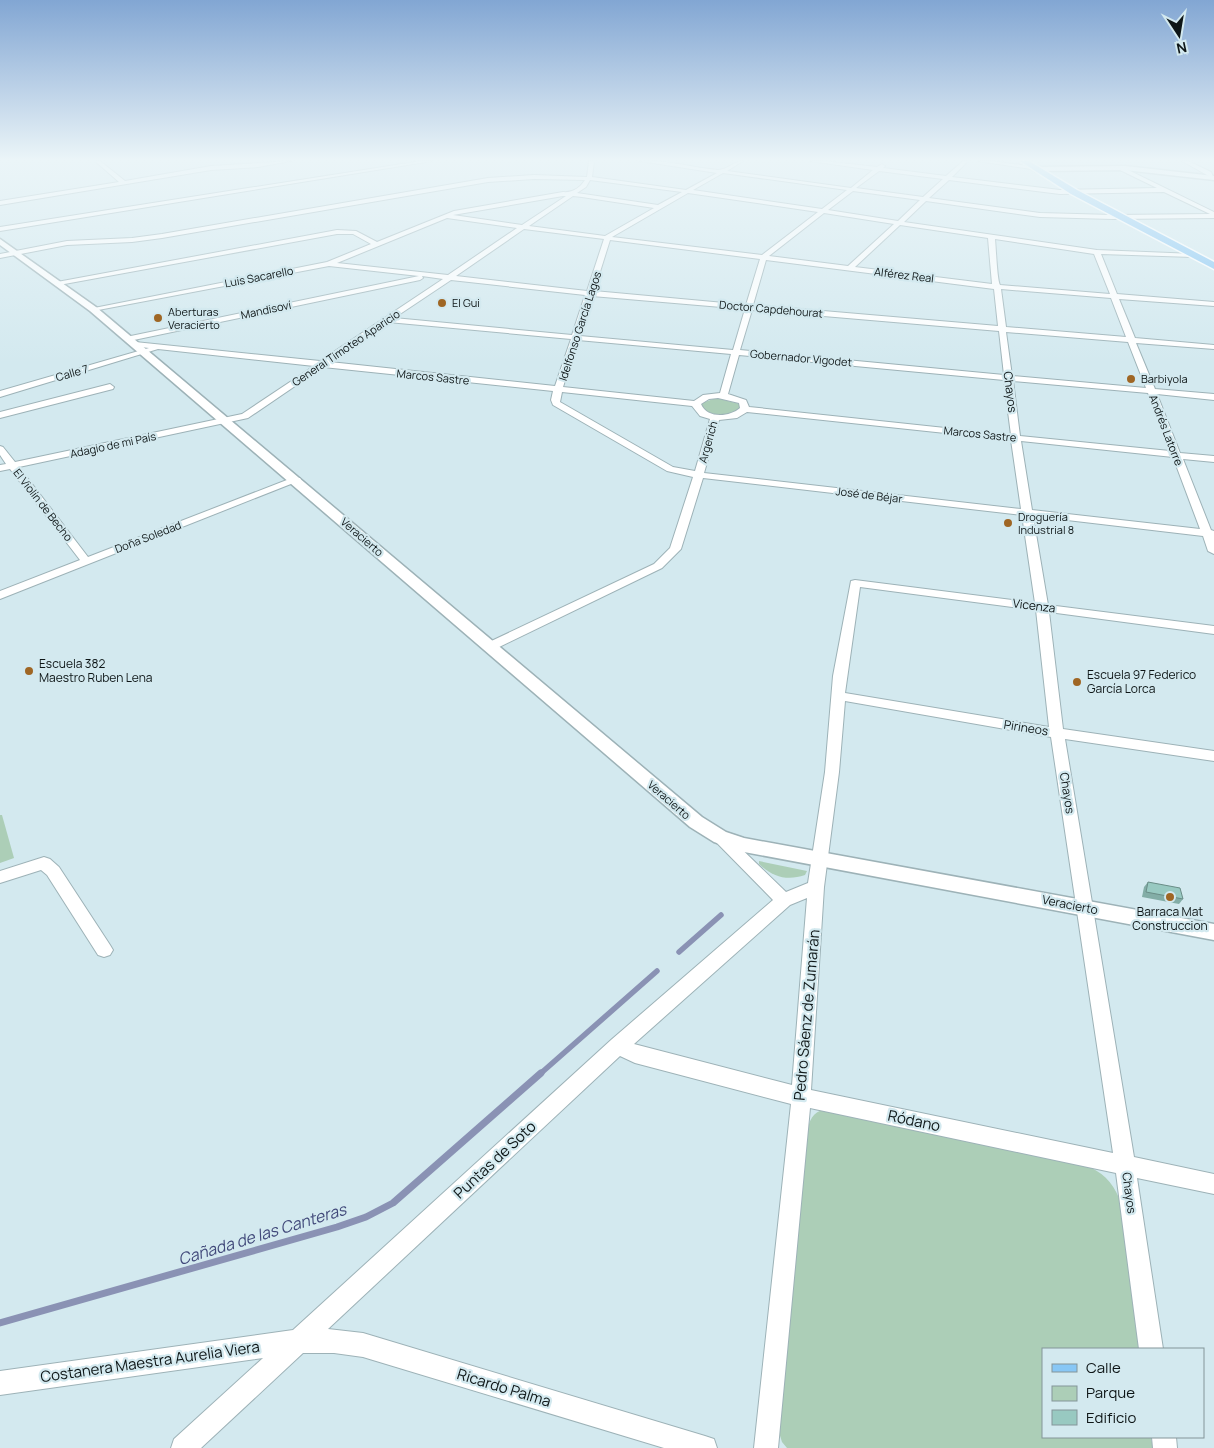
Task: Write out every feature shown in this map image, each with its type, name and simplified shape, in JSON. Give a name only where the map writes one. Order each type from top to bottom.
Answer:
[{"type":"main road","points":[[1144,229],[1214,266]]},
{"type":"street","points":[[0,256],[67,242],[132,240],[205,229]]},
{"type":"street","name":"Luis Sacarello","points":[[93,309],[328,264],[414,229]]},
{"type":"street","name":"General Timoteo Aparicio","points":[[226,421],[252,412],[521,229]]},
{"type":"street","name":"Alférez Real","points":[[535,229],[997,287],[1214,304]]},
{"type":"street","points":[[608,238],[624,229]]},
{"type":"street","points":[[696,404],[702,398],[723,396],[764,257],[800,229]]},
{"type":"street","points":[[850,268],[891,229]]},
{"type":"street","points":[[942,229],[1097,252],[1193,255]]},
{"type":"street","points":[[59,283],[337,232],[354,232],[375,244]]},
{"type":"street","name":"Chayos","points":[[991,236],[995,266],[994,281],[997,287],[1016,438],[1042,607],[1058,733],[1152,1348]]},
{"type":"street","name":"Idelfonso García Lagos","points":[[558,390],[608,238]]},
{"type":"street","name":"Veracierto","points":[[0,240],[93,309],[136,345],[696,822],[720,837],[784,900]]},
{"type":"street","name":"Andrés Latorre","points":[[1097,252],[1175,455],[1211,534],[1214,551]]},
{"type":"street","name":"Doctor Capdehourat","points":[[328,264],[591,293],[1214,347]]},
{"type":"street","name":"General Timoteo Aparicio","points":[[431,276],[462,269]]},
{"type":"street","name":"Mandisoví","points":[[136,345],[431,276]]},
{"type":"street","points":[[403,282],[419,285],[428,292]]},
{"type":"street","name":"Gobernador Vigodet","points":[[388,320],[1214,397]]},
{"type":"street","name":"Marcos Sastre","points":[[136,345],[696,404]]},
{"type":"street","name":"Calle 7","points":[[0,394],[136,345]]},
{"type":"street","points":[[0,415],[110,387]]},
{"type":"street","name":"José de Béjar","points":[[558,390],[554,400],[556,403],[670,469],[699,474],[1211,534]]},
{"type":"street","name":"Marcos Sastre","points":[[723,396],[738,399],[746,406],[745,409]]},
{"type":"street","name":"Argerich","points":[[489,647],[664,562],[675,549],[715,417],[698,410],[696,404]]},
{"type":"street","name":"Marcos Sastre","points":[[715,417],[737,415],[745,409],[1214,458]]},
{"type":"street","name":"Adagio de mi País","points":[[0,468],[226,421]]},
{"type":"street","name":"El Violín de Becho","points":[[0,449],[86,561]]},
{"type":"street","name":"Doña Soledad","points":[[0,594],[296,480]]},
{"type":"street","name":"Vicenza","points":[[855,583],[1214,630]]},
{"type":"street","name":"Pedro Sáenz de Zumarán","points":[[766,1448],[801,1097],[816,887],[855,583]]},
{"type":"street","name":"Pirineos","points":[[839,696],[1058,733],[1214,756]]},
{"type":"street","name":"Veracierto","points":[[720,837],[744,845],[1214,932]]},
{"type":"street","points":[[0,877],[44,863],[53,871],[104,950]]},
{"type":"street","name":"Puntas de Soto","points":[[183,1448],[618,1046],[784,900],[816,887]]},
{"type":"street","name":"Ródano","points":[[618,1046],[635,1054],[801,1097],[1214,1184]]},
{"type":"street","name":"Ricardo Palma","points":[[300,1341],[334,1340],[363,1345],[705,1448]]},
{"type":"street","name":"Costanera Maestra Aurelia Viera","points":[[0,1383],[300,1341]]},
{"type":"green space","points":[[716,398],[740,404],[741,411],[720,415],[711,413],[701,407],[702,403]]},
{"type":"green space","points":[[0,815],[2,815],[14,858],[0,863]]},
{"type":"green space","points":[[759,861],[807,871],[805,875],[798,877],[780,877],[764,868],[759,864]]},
{"type":"green space","points":[[828,1108],[1085,1165],[1106,1178],[1119,1198],[1139,1348],[1042,1348],[1042,1438],[1151,1438],[1153,1448],[787,1448],[782,1442],[777,1426],[808,1129],[814,1115]]},
{"type":"building","points":[[1148,882],[1180,888],[1183,899],[1146,892]]},
{"type":"waterway","name":"Cañada de las Canteras","points":[[679,952],[721,915]]},
{"type":"waterway","name":"Cañada de las Canteras","points":[[540,1074],[657,971]]},
{"type":"waterway","name":"Cañada de las Canteras","points":[[0,1323],[337,1227],[366,1217],[393,1203],[541,1073]]},
{"type":"place","name":"El Gui","points":[[442,303]]},
{"type":"place","name":"Aberturas Veracierto","points":[[158,318]]},
{"type":"place","name":"Barbiyola","points":[[1131,379]]},
{"type":"place","name":"Droguería Industrial 8","points":[[1008,523]]},
{"type":"place","name":"Escuela 382 Maestro Ruben Lena","points":[[29,671]]},
{"type":"place","name":"Escuela 97 Federico García Lorca","points":[[1077,682]]},
{"type":"place","name":"Barraca Mat Construccion","points":[[1170,897]]}]
